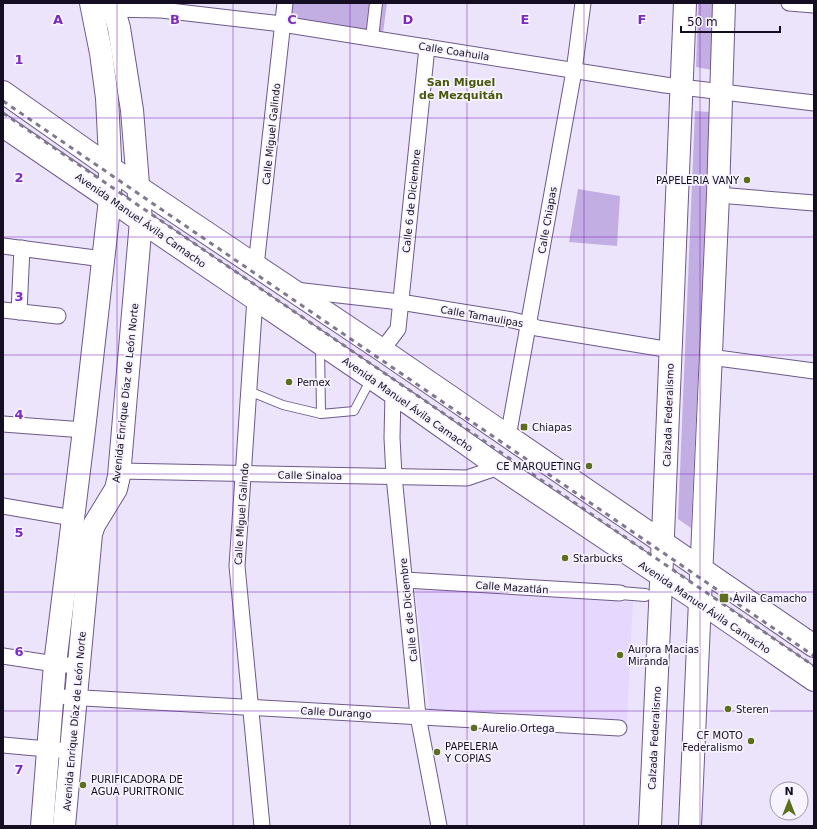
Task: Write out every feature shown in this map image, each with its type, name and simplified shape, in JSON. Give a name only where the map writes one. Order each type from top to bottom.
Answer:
[{"type":"main road","name":"Calzada Federalismo","points":[[650,826],[662,577],[685,3]]},
{"type":"main road","points":[[690,826],[718,195],[724,3]]},
{"type":"main road","points":[[42,826],[55,664],[74,518],[110,199],[107,98],[101,54],[102,6]]},
{"type":"main road","name":"Avenida Enrique Díaz de León Norte","points":[[64,826],[91,534],[94,524],[116,489],[120,471],[141,222],[132,110],[119,28],[102,6]]},
{"type":"main road","points":[[3,92],[138,187],[382,350],[814,646]]},
{"type":"main road","name":"Avenida Manuel Ávila Camacho","points":[[3,126],[141,222],[394,393],[499,467],[699,602],[711,608],[814,680]]},
{"type":"main road","points":[[417,409],[431,384]]},
{"type":"street","name":"Calle Miguel Galindo","points":[[256,266],[285,3]]},
{"type":"street","points":[[372,38],[376,3]]},
{"type":"street","name":"Calle Chiapas","points":[[508,437],[574,71],[583,3]]},
{"type":"street","points":[[790,3],[814,5]]},
{"type":"street","name":"Calle Coahuila","points":[[102,6],[162,7],[282,24],[681,87],[814,103]]},
{"type":"street","name":"Calle 6 de Diciembre","points":[[382,350],[398,329],[427,47]]},
{"type":"street","points":[[718,195],[814,203]]},
{"type":"street","points":[[3,246],[103,259]]},
{"type":"street","points":[[19,312],[22,248]]},
{"type":"street","name":"Calle Tamaulipas","points":[[292,290],[400,302],[512,320],[529,324],[537,328],[671,350]]},
{"type":"street","name":"Calle Miguel Galindo","points":[[254,298],[237,566],[262,826]]},
{"type":"street","points":[[3,310],[58,316]]},
{"type":"street","points":[[710,357],[814,371]]},
{"type":"street","name":"Calle 6 de Diciembre","points":[[394,393],[392,438],[394,476],[418,716],[439,826]]},
{"type":"street","points":[[3,424],[84,430]]},
{"type":"street","name":"Calle Sinaloa","points":[[120,471],[467,478],[499,467]]},
{"type":"street","points":[[3,506],[74,518]]},
{"type":"street","name":"Calle Mazatlán","points":[[405,580],[620,594]]},
{"type":"street","points":[[620,594],[645,595]]},
{"type":"street","points":[[3,656],[78,666]]},
{"type":"street","name":"Calle Durango","points":[[53,696],[619,728]]},
{"type":"street","points":[[3,745],[71,752]]},
{"type":"lane","points":[[320,343],[321,414]]},
{"type":"lane","points":[[249,391],[284,405],[321,414],[354,411],[371,378]]},
{"type":"shaded area","points":[[290,3],[387,3],[383,33],[288,19]]},
{"type":"shaded area","points":[[698,3],[715,3],[712,70],[696,67]]},
{"type":"shaded area","points":[[695,111],[710,112],[691,528],[678,519]]},
{"type":"shaded area","points":[[578,189],[620,196],[617,246],[569,242]]},
{"type":"shaded area","points":[[415,588],[633,602],[627,722],[430,713]]},
{"type":"railway","points":[[3,101],[814,656]]},
{"type":"railway","points":[[3,113],[814,666]]},
{"type":"place","name":"PAPELERIA VANY","points":[[747,180]]},
{"type":"place","name":"Pemex","points":[[289,382]]},
{"type":"place","name":"Chiapas","points":[[524,427]]},
{"type":"place","name":"CE MARQUETING","points":[[589,466]]},
{"type":"place","name":"Starbucks","points":[[565,558]]},
{"type":"place","name":"Ávila Camacho","points":[[724,598]]},
{"type":"place","name":"Aurora Macias Miranda","points":[[620,655]]},
{"type":"place","name":"Steren","points":[[728,709]]},
{"type":"place","name":"Aurelio Ortega","points":[[474,728]]},
{"type":"place","name":"CF MOTO Federalismo","points":[[751,741]]},
{"type":"place","name":"PAPELERIA Y COPIAS","points":[[437,752]]},
{"type":"place","name":"PURIFICADORA DE AGUA PURITRONIC","points":[[83,785]]},
{"type":"district","name":"San Miguel de Mezquitán","points":[[461,88]]}]
